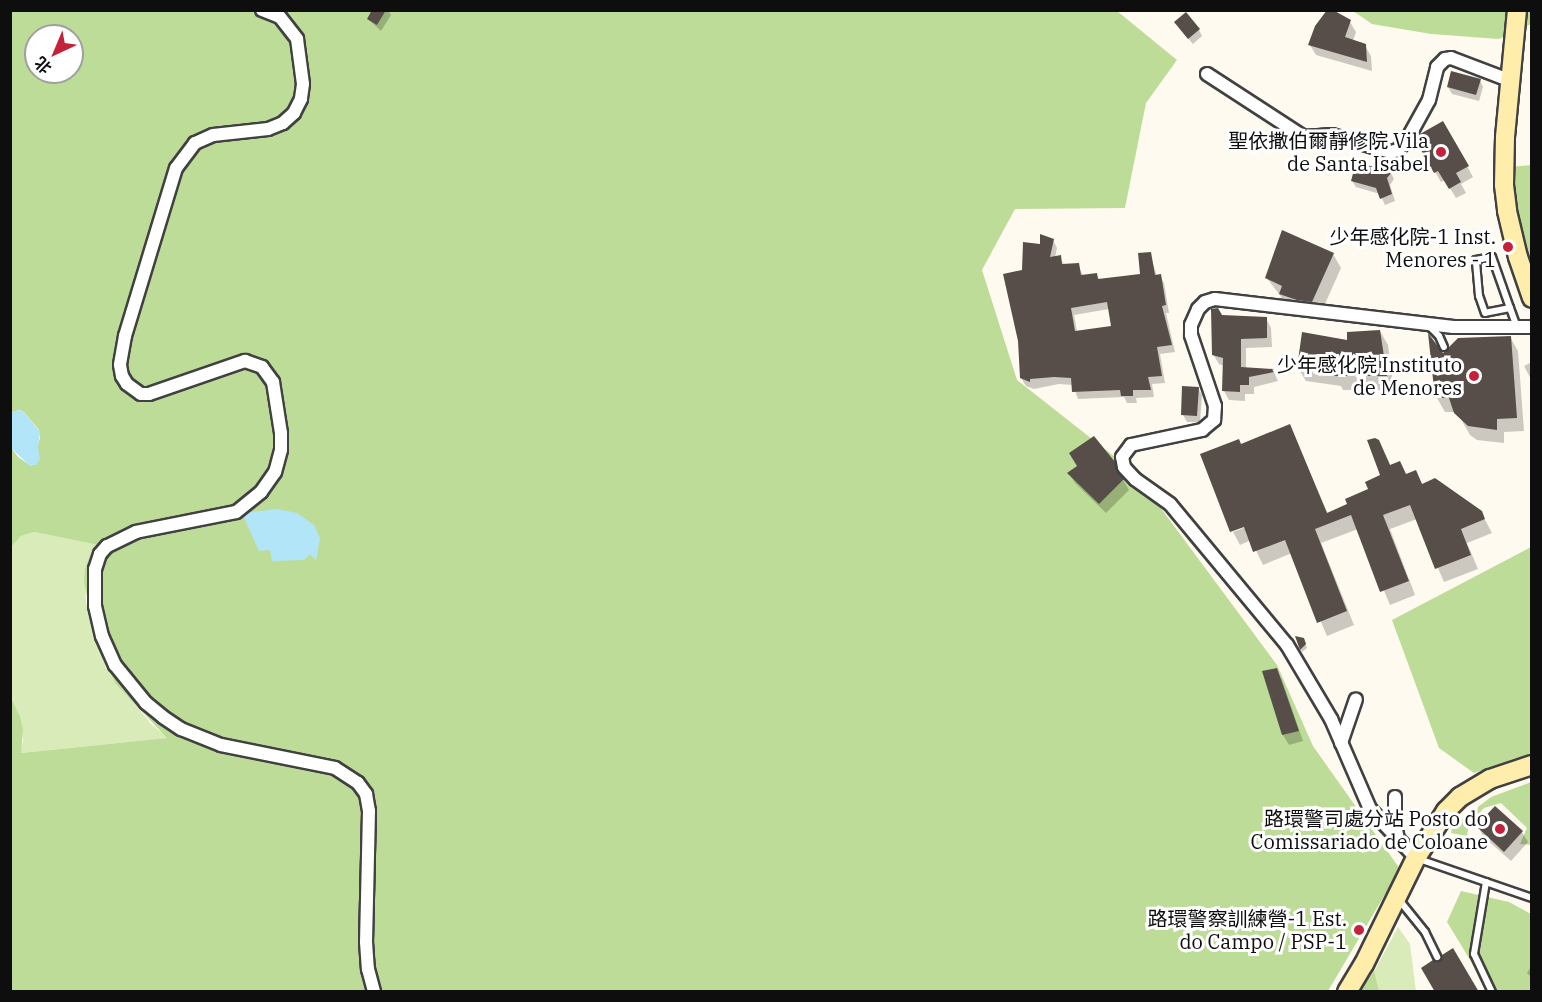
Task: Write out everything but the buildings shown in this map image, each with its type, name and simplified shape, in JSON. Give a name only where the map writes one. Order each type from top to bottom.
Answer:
[{"type":"main road","points":[[1516,10],[1505,137],[1506,202],[1518,257],[1532,298]]},
{"type":"main road","points":[[1347,992],[1364,964],[1416,858],[1446,812],[1460,797],[1504,772],[1532,765]]},
{"type":"street","points":[[262,10],[280,17],[297,39],[303,84],[301,99],[294,113],[283,123],[268,129],[213,135],[195,143],[176,168],[125,336],[120,365],[122,376],[127,384],[141,394],[149,394],[245,361],[262,367],[273,382],[281,433],[281,450],[275,472],[261,492],[236,512],[136,532],[107,546],[100,554],[95,569],[95,606],[102,636],[115,665],[138,695],[163,717],[181,729],[221,746],[335,768],[358,783],[366,794],[369,811],[366,942],[368,969],[374,992]]},
{"type":"street","points":[[1207,74],[1304,137],[1332,135],[1391,152],[1398,150],[1408,138],[1429,100],[1437,67],[1445,59],[1451,58],[1509,80]]},
{"type":"street","points":[[1416,858],[1370,809],[1317,692],[1278,633],[1170,504],[1150,487],[1135,479],[1124,467],[1122,458],[1131,445],[1202,430],[1214,420],[1215,406],[1191,335],[1193,316],[1205,302],[1225,299],[1456,327],[1532,327]]},
{"type":"street","points":[[1341,743],[1356,699]]},
{"type":"street","points":[[1395,797],[1395,824],[1398,840]]},
{"type":"lane","points":[[1510,308],[1485,313],[1479,296],[1476,260],[1492,257],[1518,328]]},
{"type":"lane","points":[[1425,324],[1439,336],[1444,347],[1447,333],[1456,327]]},
{"type":"lane","points":[[1416,858],[1532,898]]},
{"type":"lane","points":[[1486,882],[1474,954],[1492,992]]},
{"type":"lane","points":[[1397,896],[1425,932],[1437,957]]},
{"type":"green space","points":[[11,11],[1117,11],[1177,60],[1146,103],[1125,208],[1015,209],[982,270],[1017,380],[1134,472],[1277,665],[1313,746],[1400,869],[1328,991],[11,991],[11,698],[20,716],[23,730],[21,753],[167,738],[115,683],[95,636],[84,582],[85,568],[90,555],[99,545],[34,532],[21,536],[11,547],[10,446],[18,457],[31,466],[40,438],[39,430],[23,411],[18,410],[11,413]]},
{"type":"green space","points":[[1353,11],[1531,11],[1531,24],[1499,39],[1431,34],[1372,24]]},
{"type":"green space","points":[[1531,165],[1531,262],[1515,229],[1510,167]]},
{"type":"green space","points":[[34,532],[100,545],[90,555],[85,568],[86,603],[106,668],[151,724],[168,738],[20,753],[23,741],[20,716],[11,698],[10,547],[21,536]]},
{"type":"green space","points":[[1531,547],[1531,757],[1516,758],[1474,773],[1439,748],[1392,620]]},
{"type":"green space","points":[[1531,782],[1531,845],[1520,844],[1527,828],[1501,803],[1484,808],[1469,824],[1467,836],[1451,833],[1452,827],[1491,797]]},
{"type":"green space","points":[[1461,891],[1509,902],[1531,914],[1531,991],[1489,991],[1447,922]]},
{"type":"green space","points":[[1398,927],[1410,944],[1416,991],[1360,992],[1376,968]]},
{"type":"green space","points":[[1374,971],[1379,991],[1360,991]]},
{"type":"water","points":[[18,410],[23,411],[40,432],[38,447],[40,459],[36,465],[29,465],[11,448],[11,413]]},
{"type":"water","points":[[277,509],[297,513],[314,525],[320,538],[316,560],[310,554],[304,560],[272,561],[270,550],[259,551],[242,513]]},
{"type":"place","name":"聖依撒伯爾靜修院 Vila de Santa Isabel","points":[[1441,152]]},
{"type":"place","name":"少年感化院-1 Inst. Menores - 1","points":[[1508,247]]},
{"type":"place","name":"少年感化院 Instituto de Menores","points":[[1474,376]]},
{"type":"place","name":"路環警司處分站 Posto do Comissariado de Coloane","points":[[1500,829]]},
{"type":"place","name":"路環警察訓練營-1 Est. do Campo / PSP-1","points":[[1359,930]]}]
